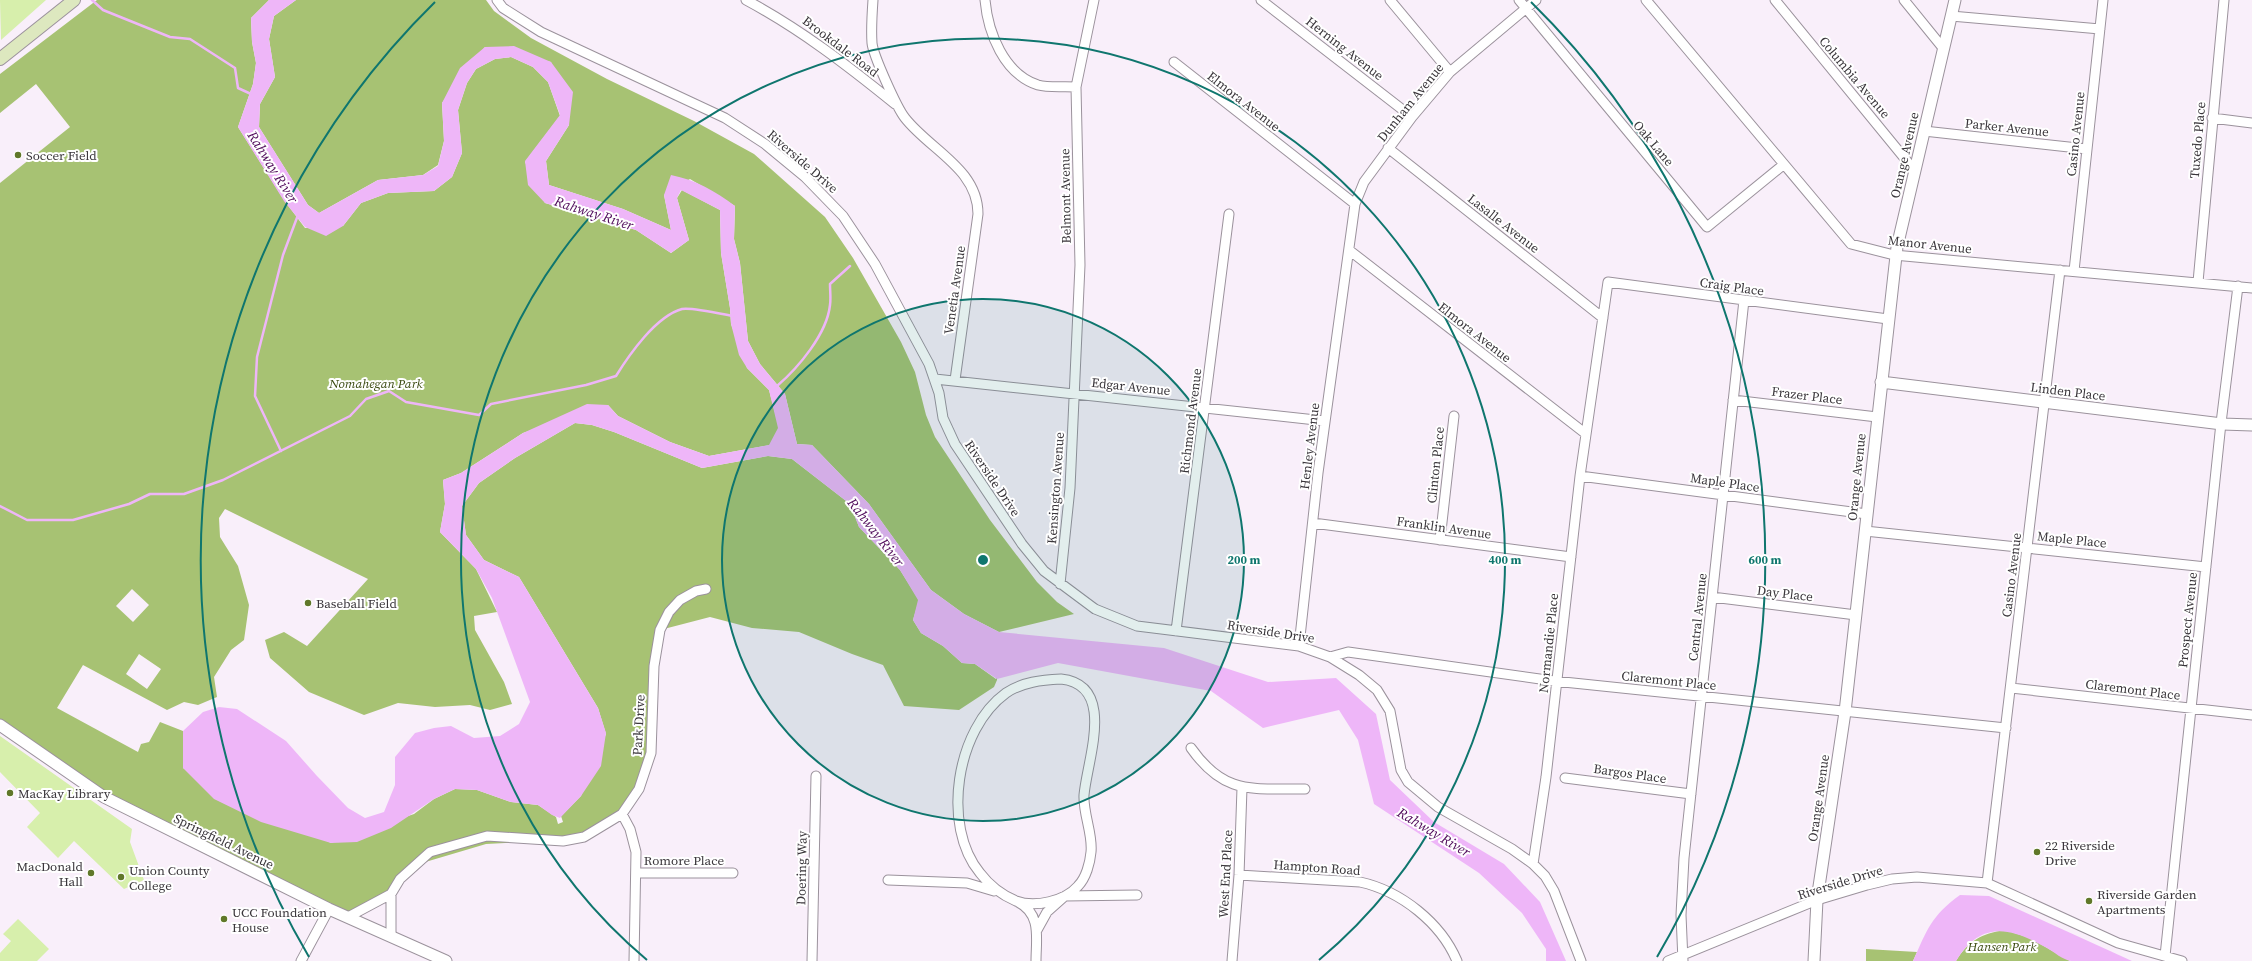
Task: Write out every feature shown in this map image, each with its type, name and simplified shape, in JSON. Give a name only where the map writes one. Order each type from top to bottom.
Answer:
[{"type":"main road","points":[[0,58],[74,0]]},
{"type":"street","name":"Riverside Drive","points":[[497,0],[503,8],[541,32],[725,118],[747,131],[785,159],[826,197],[860,240],[875,264],[935,379],[943,418],[955,444],[1022,544],[1044,571],[1095,609],[1114,618],[1137,626],[1299,646],[1330,657],[1358,674],[1382,696],[1393,720],[1401,770],[1414,789],[1438,807],[1512,849],[1534,864]]},
{"type":"street","name":"Brookdale Road","points":[[746,0],[757,3],[784,20],[835,56],[896,105]]},
{"type":"street","points":[[873,0],[872,44],[896,105]]},
{"type":"street","points":[[985,0],[991,35],[1001,52],[1017,72],[1028,80],[1040,85],[1076,87]]},
{"type":"street","name":"Belmont Avenue","points":[[1074,393],[1080,266],[1076,87],[1094,0]]},
{"type":"street","name":"Herning Avenue","points":[[1261,0],[1412,117]]},
{"type":"street","points":[[1390,0],[1450,72]]},
{"type":"street","name":"Oak Lane","points":[[1518,0],[1706,226],[1783,165]]},
{"type":"street","name":"Dunham Avenue","points":[[1349,250],[1355,204],[1364,182],[1388,148],[1450,72],[1536,0]]},
{"type":"street","name":"Manor Avenue","points":[[1646,0],[1783,165],[1851,244],[1896,255],[2252,288]]},
{"type":"street","name":"Columbia Avenue","points":[[1775,0],[1915,172]]},
{"type":"street","points":[[1904,0],[1944,48]]},
{"type":"street","name":"Orange Avenue","points":[[1814,961],[1817,900],[1845,712],[1896,255],[1954,0]]},
{"type":"street","name":"Casino Avenue","points":[[2074,271],[2103,0]]},
{"type":"street","name":"Tuxedo Place","points":[[2198,282],[2224,0]]},
{"type":"street","points":[[1951,16],[2100,29]]},
{"type":"street","name":"Elmora Avenue","points":[[1174,62],[1355,204]]},
{"type":"street","name":"Venetia Avenue","points":[[896,105],[905,118],[929,143],[962,172],[976,194],[978,203],[955,380]]},
{"type":"street","points":[[2212,118],[2252,123]]},
{"type":"street","name":"Parker Avenue","points":[[1924,132],[2087,149]]},
{"type":"street","name":"Lasalle Avenue","points":[[1388,148],[1603,318]]},
{"type":"street","name":"Richmond Avenue","points":[[1176,630],[1230,214]]},
{"type":"street","name":"Elmora Avenue","points":[[1349,250],[1586,434]]},
{"type":"street","name":"Henley Avenue","points":[[1299,646],[1325,421],[1349,250]]},
{"type":"street","name":"Casino Avenue","points":[[1987,883],[2060,270]]},
{"type":"street","name":"Craig Place","points":[[1603,318],[1608,282],[1888,319]]},
{"type":"street","name":"Prospect Avenue","points":[[2165,956],[2221,423],[2238,286]]},
{"type":"street","name":"Central Avenue","points":[[1683,958],[1681,915],[1691,794],[1744,300]]},
{"type":"street","name":"Normandie Place","points":[[1534,864],[1557,681],[1580,476],[1603,318]]},
{"type":"street","name":"Edgar Avenue","points":[[935,379],[1325,421]]},
{"type":"street","name":"Linden Place","points":[[1881,382],[2221,423],[2252,425]]},
{"type":"street","name":"Kensington Avenue","points":[[1060,584],[1070,488],[1074,393]]},
{"type":"street","name":"Frazer Place","points":[[1733,400],[1877,417]]},
{"type":"street","name":"Clinton Place","points":[[1440,540],[1454,416]]},
{"type":"street","name":"Maple Place","points":[[1580,476],[1866,514]]},
{"type":"street","name":"Franklin Avenue","points":[[1313,523],[1571,557]]},
{"type":"street","name":"Maple Place","points":[[1865,531],[2206,566]]},
{"type":"street","name":"Park Drive","points":[[348,917],[391,894],[400,879],[430,852],[487,836],[563,841],[584,837],[622,814],[639,789],[651,753],[654,666],[660,630],[669,612],[680,600],[696,591],[706,589]]},
{"type":"street","name":"Day Place","points":[[1712,598],[1856,615]]},
{"type":"street","name":"Claremont Place","points":[[1330,657],[1348,652],[1557,681],[2006,728]]},
{"type":"street","points":[[1036,961],[1037,932],[1032,914],[1017,901],[999,891],[983,877],[971,860],[962,842],[957,811],[964,763],[977,726],[990,707],[1008,692],[1032,682],[1061,679],[1069,680],[1082,686],[1090,696],[1095,713],[1084,798],[1091,851],[1086,873],[1079,886],[1047,912],[1037,932]]},
{"type":"street","name":"Claremont Place","points":[[2011,688],[2252,715]]},
{"type":"street","name":"Springfield Avenue","points":[[0,725],[104,797],[329,909],[446,961]]},
{"type":"street","points":[[1191,748],[1212,772],[1225,781],[1242,788],[1306,789]]},
{"type":"street","name":"Doering Way","points":[[812,961],[816,776]]},
{"type":"street","name":"Bargos Place","points":[[1565,778],[1691,794]]},
{"type":"street","name":"West End Place","points":[[1232,961],[1239,875],[1242,788]]},
{"type":"street","name":"Romore Place","points":[[622,814],[630,829],[634,841],[636,873],[634,961]]},
{"type":"street","points":[[1534,864],[1545,876],[1554,891],[1581,961]]},
{"type":"street","name":"Romore Place","points":[[636,873],[733,873]]},
{"type":"street","name":"Hampton Road","points":[[1239,875],[1360,882],[1375,885],[1398,898],[1433,924],[1457,961]]},
{"type":"street","name":"Riverside Drive","points":[[1668,961],[1683,958],[1817,900],[1892,879],[1947,878],[1987,883],[2118,943],[2182,961]]},
{"type":"street","points":[[888,880],[967,883],[983,886],[1017,901],[1042,902],[1065,896],[1137,895]]},
{"type":"street","points":[[391,894],[391,936]]},
{"type":"street","points":[[301,961],[329,909]]},
{"type":"green space","points":[[0,0],[46,0],[1,40]]},
{"type":"green space","name":"Nomahegan Park","points":[[97,0],[269,0],[251,18],[252,42],[256,63],[253,84],[238,127],[284,200],[305,228],[343,226],[361,203],[388,193],[434,191],[452,177],[462,153],[458,110],[467,83],[476,69],[495,59],[511,57],[533,67],[548,82],[560,116],[525,162],[545,203],[636,230],[671,253],[689,240],[677,198],[682,190],[720,210],[721,253],[730,308],[731,324],[747,368],[769,390],[779,428],[770,445],[709,456],[670,442],[618,416],[608,405],[523,433],[461,473],[443,480],[445,504],[440,532],[476,569],[497,612],[474,616],[475,630],[504,682],[512,704],[490,710],[470,705],[435,707],[398,703],[364,715],[309,692],[270,658],[265,640],[284,632],[307,646],[368,579],[225,509],[219,518],[220,537],[238,566],[249,605],[244,640],[231,650],[214,677],[217,697],[198,705],[184,702],[167,710],[83,665],[57,708],[138,752],[141,744],[149,742],[160,722],[183,731],[183,768],[331,843],[414,814],[434,799],[455,789],[477,790],[511,802],[538,805],[556,817],[558,824],[563,822],[561,816],[581,796],[606,734],[598,708],[519,577],[484,560],[466,535],[462,506],[479,483],[515,458],[575,423],[592,425],[614,432],[702,468],[768,456],[792,459],[850,504],[859,527],[900,570],[919,600],[913,620],[921,633],[943,646],[962,663],[975,664],[996,679],[999,632],[997,680],[994,687],[959,710],[904,706],[883,665],[799,632],[752,628],[710,617],[660,630],[648,767],[622,814],[584,837],[549,841],[486,844],[422,863],[391,894],[348,917],[104,797],[0,725],[0,183],[70,127],[36,84],[0,113],[0,74]],"holes":[[[132,589],[149,605],[133,622],[116,606]],[[139,654],[161,669],[147,689],[126,674]]]},
{"type":"green space","points":[[296,0],[486,0],[494,11],[531,38],[607,79],[694,121],[754,154],[825,217],[853,258],[901,342],[915,372],[926,415],[935,437],[990,520],[1037,582],[1057,602],[1074,614],[999,632],[964,614],[931,590],[869,504],[812,445],[797,444],[785,394],[760,364],[748,341],[740,263],[734,239],[735,206],[690,179],[664,195],[671,230],[623,209],[549,185],[546,161],[569,125],[551,62],[485,47],[442,103],[444,141],[438,165],[423,175],[378,180],[319,213],[308,205],[259,127],[260,104],[275,77],[269,39],[274,16]]},
{"type":"green space","points":[[0,736],[132,829],[130,842],[144,880],[124,889],[74,841],[58,858],[27,827],[40,813],[0,772]]},
{"type":"green space","points":[[18,919],[49,949],[37,961],[0,961],[0,953],[11,941],[3,934]]},
{"type":"green space","name":"Hansen Park","points":[[2005,930],[2030,938],[2070,961],[1956,961],[1966,948],[1976,939]]},
{"type":"green space","points":[[1866,949],[1917,952],[1913,961],[1866,961]]},
{"type":"water","name":"Rahway River","points":[[269,0],[296,0],[274,16],[269,39],[275,77],[260,104],[259,127],[308,205],[319,213],[378,180],[423,175],[438,166],[444,141],[442,103],[460,68],[485,47],[514,46],[551,62],[573,92],[569,125],[546,161],[549,185],[623,209],[671,230],[664,195],[671,175],[689,180],[705,187],[735,206],[734,239],[740,263],[748,341],[760,364],[785,394],[797,444],[812,445],[869,504],[931,590],[964,614],[999,632],[1164,648],[1268,682],[1336,678],[1376,714],[1390,780],[1434,822],[1504,864],[1540,902],[1566,961],[1546,961],[1546,949],[1522,913],[1479,873],[1374,804],[1358,740],[1339,710],[1263,728],[1211,691],[1058,663],[997,679],[975,664],[962,663],[943,646],[921,633],[913,620],[918,600],[900,570],[859,527],[850,504],[792,459],[768,456],[702,468],[614,432],[592,425],[575,423],[515,458],[479,483],[462,506],[466,535],[484,560],[519,577],[598,708],[606,733],[601,766],[581,796],[560,818],[552,815],[538,805],[511,802],[477,790],[455,789],[434,799],[391,828],[357,842],[331,843],[261,822],[214,799],[183,768],[183,731],[203,712],[219,707],[237,709],[286,741],[348,808],[365,818],[384,812],[395,785],[395,757],[415,733],[434,728],[451,726],[474,738],[500,736],[519,724],[530,702],[492,598],[476,569],[440,532],[445,504],[443,480],[461,473],[523,433],[587,404],[608,405],[618,416],[670,442],[709,456],[769,445],[778,428],[769,390],[747,368],[739,355],[731,324],[730,308],[721,253],[720,210],[681,190],[677,198],[689,240],[671,253],[636,230],[545,203],[528,185],[525,161],[560,115],[548,82],[533,67],[511,57],[495,59],[476,69],[467,83],[458,110],[462,153],[452,177],[434,191],[388,193],[361,203],[343,226],[326,236],[305,227],[284,201],[238,127],[253,84],[256,63],[252,42],[251,18]]},
{"type":"water","points":[[1960,895],[1989,896],[2132,961],[2071,961],[2021,935],[1997,931],[1986,933],[1976,939],[1966,948],[1956,961],[1913,961],[1931,924],[1942,910]]},
{"type":"waterway","points":[[92,0],[103,10],[170,37],[190,39],[235,68],[238,88],[251,94]]},
{"type":"waterway","points":[[281,451],[255,396],[257,357],[283,255],[298,215]]},
{"type":"waterway","points":[[777,386],[794,370],[817,339],[828,316],[830,284],[850,266]]},
{"type":"waterway","points":[[0,506],[27,520],[73,520],[129,504],[150,494],[184,494],[223,480],[350,416],[366,399],[389,391],[406,402],[479,415],[491,404],[586,385],[616,376],[644,337],[663,319],[682,309],[699,310],[733,316]]},
{"type":"place","name":"Soccer Field","points":[[18,155]]},
{"type":"place","name":"Baseball Field","points":[[308,603]]},
{"type":"place","name":"MacKay Library","points":[[10,793]]},
{"type":"place","name":"22 Riverside Drive","points":[[2037,852]]},
{"type":"place","name":"MacDonald Hall","points":[[91,873]]},
{"type":"place","name":"Union County College","points":[[121,877]]},
{"type":"place","name":"Riverside Garden Apartments","points":[[2089,901]]},
{"type":"place","name":"UCC Foundation House","points":[[224,919]]}]
